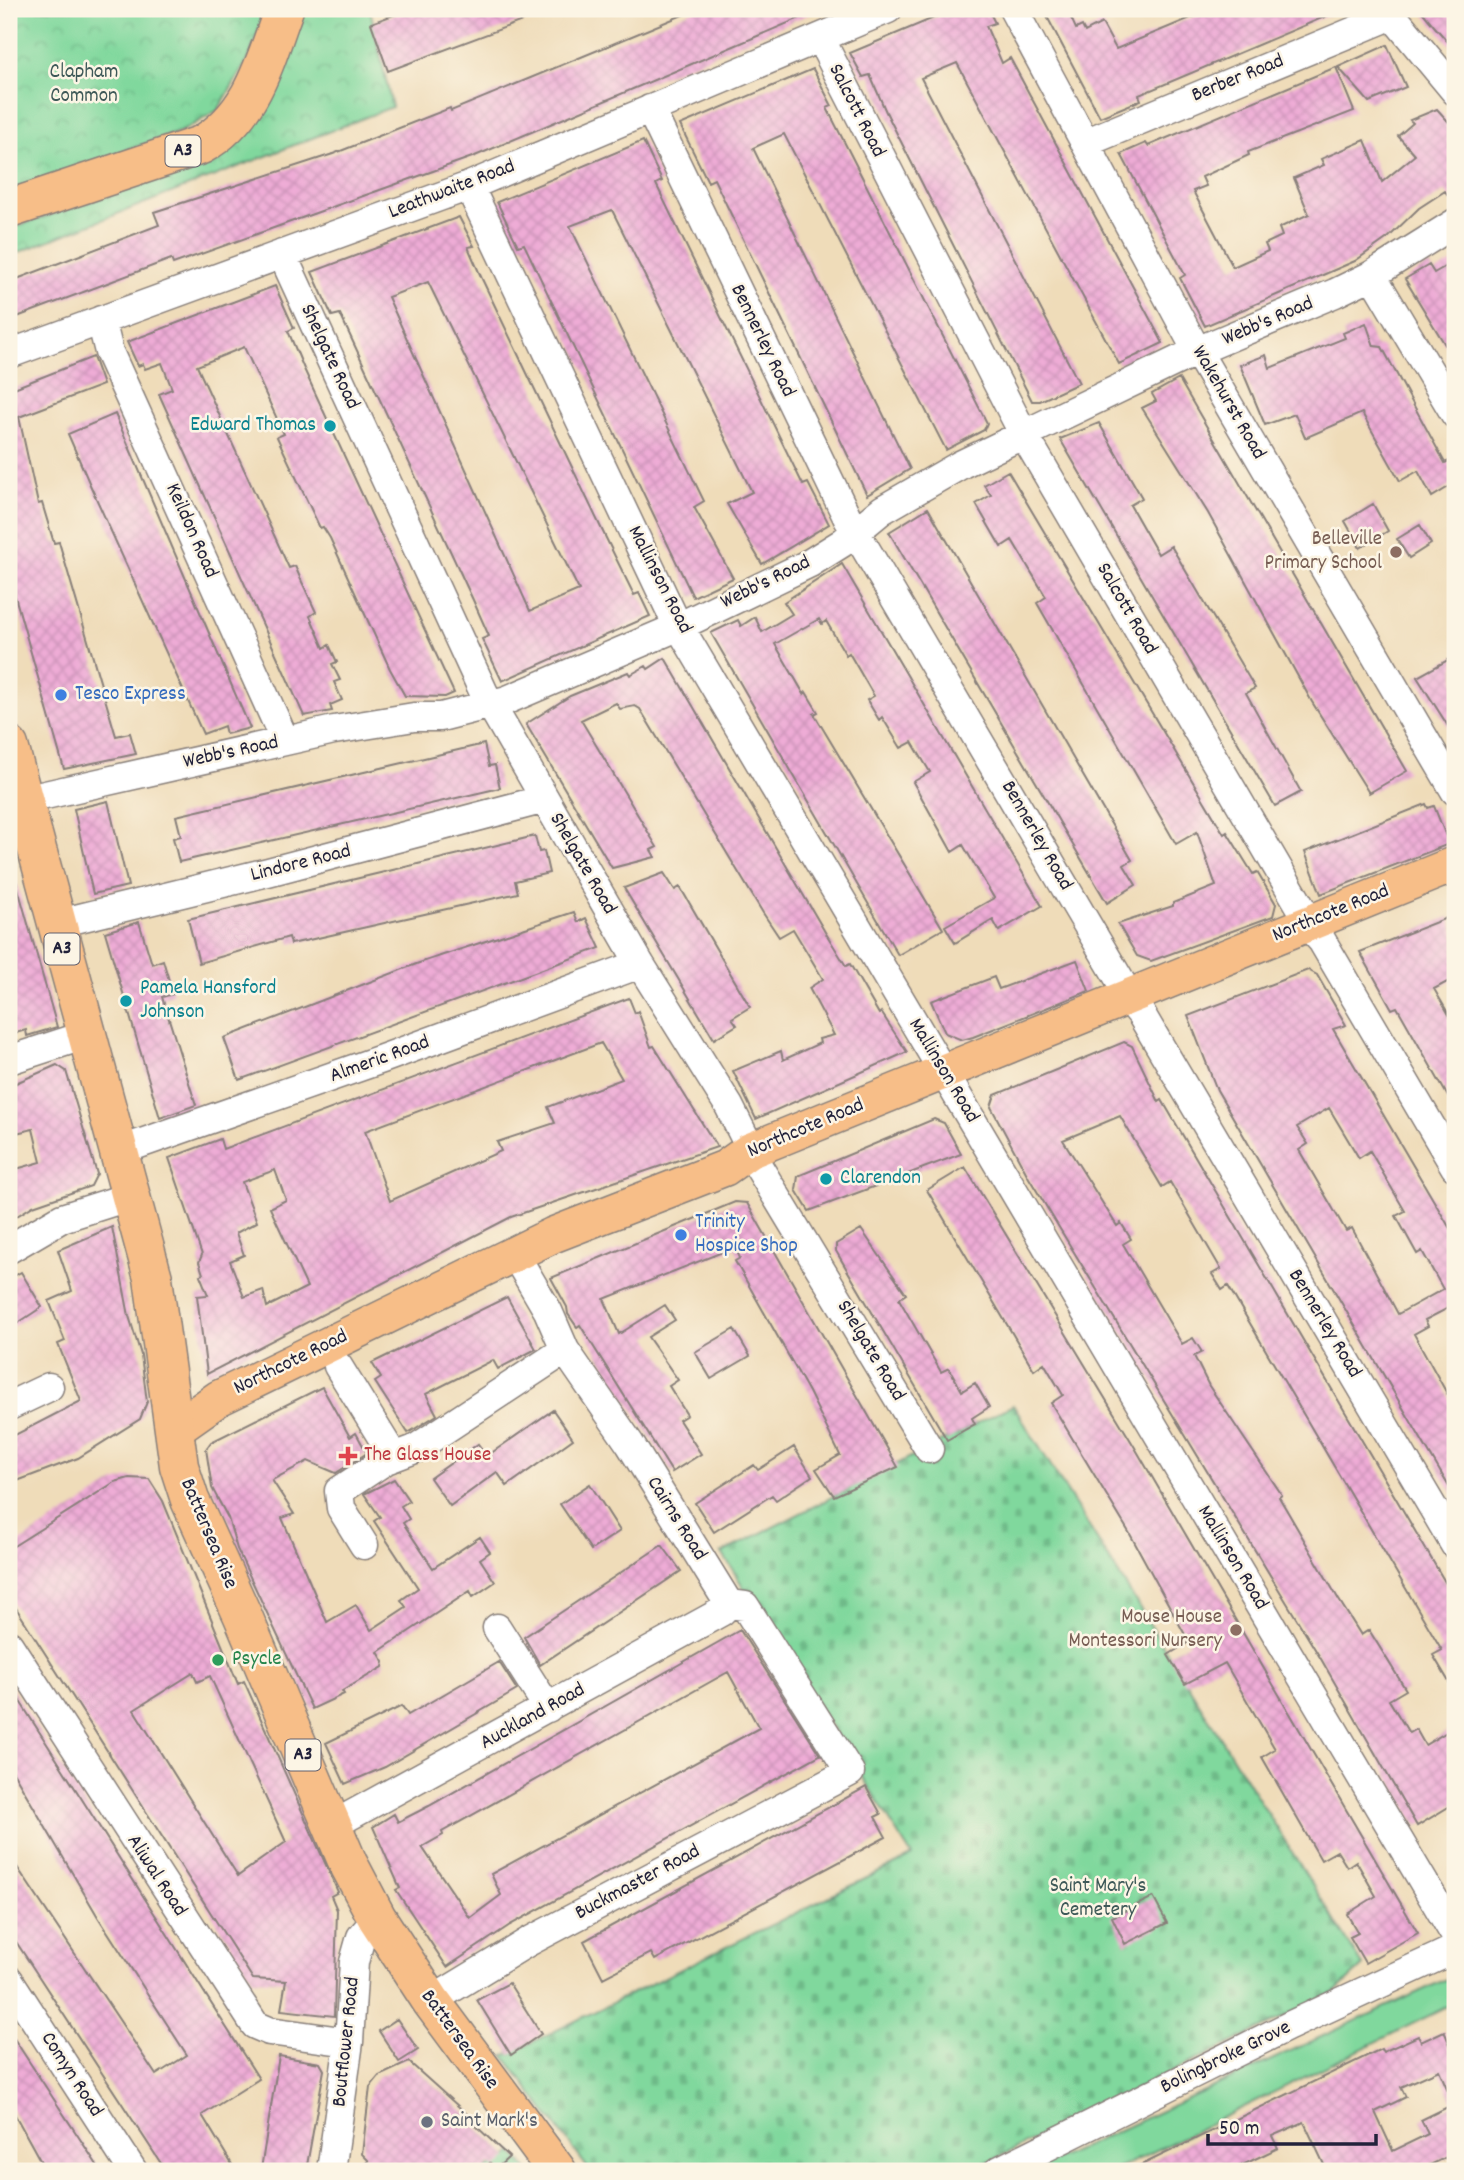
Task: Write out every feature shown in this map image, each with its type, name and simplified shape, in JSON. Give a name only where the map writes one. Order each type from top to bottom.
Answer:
[{"type":"highway","name":"A3","points":[[9,209],[201,145],[217,136],[246,104],[284,9]]},
{"type":"highway","name":"Battersea Rise","points":[[9,746],[155,1290],[179,1466],[190,1500],[348,1863],[377,1918],[431,2001],[557,2171]]},
{"type":"main road","name":"Northcote Road","points":[[175,1429],[212,1401],[514,1253],[725,1168],[748,1151],[1455,864]]},
{"type":"street","name":"Leathwaite Road","points":[[9,354],[469,186],[888,9]]},
{"type":"street","name":"Wakehurst Road","points":[[1013,9],[1197,351],[1455,791]]},
{"type":"street","name":"Berber Road","points":[[1085,143],[1381,20],[1389,11]]},
{"type":"street","points":[[1389,11],[1455,91]]},
{"type":"street","name":"Salcott Road","points":[[820,38],[1023,433],[1303,911],[1307,924],[1322,941],[1455,1167]]},
{"type":"street","name":"Bennerley Road","points":[[650,109],[855,531],[1121,982],[1127,997],[1141,1014],[1455,1545]]},
{"type":"street","name":"Mallinson Road","points":[[469,186],[680,626],[942,1073],[1455,1935]]},
{"type":"street","name":"Webb's Road","points":[[23,800],[388,720],[440,717],[491,705],[680,626],[810,563],[912,491],[1023,433],[1197,351],[1372,275],[1455,223]]},
{"type":"street","name":"Shelgate Road","points":[[282,254],[491,705],[640,964],[729,1106],[747,1142],[748,1151],[929,1449]]},
{"type":"street","points":[[1372,275],[1455,414]]},
{"type":"street","name":"Keildon Road","points":[[102,320],[109,352],[285,741]]},
{"type":"street","name":"Lindore Road","points":[[55,924],[268,872],[545,799]]},
{"type":"street","name":"Almeric Road","points":[[119,1151],[640,964]]},
{"type":"street","points":[[9,1060],[86,1035]]},
{"type":"street","points":[[9,1249],[62,1218],[131,1196]]},
{"type":"street","name":"Cairns Road","points":[[514,1253],[548,1311],[565,1350],[630,1444],[729,1604],[745,1606],[850,1772]]},
{"type":"street","points":[[364,1545],[341,1508],[339,1491],[394,1457],[415,1449],[565,1350]]},
{"type":"street","points":[[338,1366],[394,1457]]},
{"type":"street","points":[[9,1406],[50,1387]]},
{"type":"street","name":"Auckland Road","points":[[333,1825],[721,1612],[729,1604]]},
{"type":"street","points":[[497,1628],[548,1708]]},
{"type":"street","name":"Aliwal Road","points":[[9,1645],[255,2025],[269,2031],[349,2042]]},
{"type":"street","name":"Buckmaster Road","points":[[431,2001],[528,1942],[850,1772]]},
{"type":"street","name":"Boutflower Road","points":[[331,2171],[349,2042],[354,1962],[361,1937],[377,1918]]},
{"type":"street","name":"Bolingbroke Grove","points":[[998,2171],[1289,2026],[1455,1950]]},
{"type":"street","name":"Comyn Road","points":[[11,1988],[133,2171]]},
{"type":"green space","name":"Clapham Common","points":[[9,9],[266,9],[249,58],[218,110],[182,131],[9,191]]},
{"type":"green space","points":[[304,9],[370,9],[392,107],[9,256],[9,229],[196,165],[238,142],[262,115],[274,91]]},
{"type":"green space","name":"Saint Mary's Cemetery","points":[[1013,1405],[1363,1966],[1335,1992],[970,2171],[590,2171],[504,2056],[912,1856],[722,1553]]},
{"type":"green space","points":[[1455,1975],[1455,2003],[1114,2171],[1031,2171]]},
{"type":"green space","points":[[513,2152],[528,2171],[483,2171],[506,2158]]},
{"type":"building","points":[[410,9],[549,11],[388,71],[371,23]]},
{"type":"building","points":[[697,9],[821,9],[475,156],[173,264],[171,259],[9,320],[9,282],[159,225],[154,212],[333,154],[450,108],[451,111]]},
{"type":"building","points":[[955,9],[988,9],[995,23],[986,26],[1002,63],[1010,58],[1163,343],[1119,364],[957,63],[921,78],[1079,383],[1040,401],[1032,401],[886,112],[870,75],[863,77],[850,53]]},
{"type":"building","points":[[1043,9],[1067,9],[1076,29],[1082,26],[1085,32],[1102,23],[1116,49],[1212,9],[1341,10],[1139,95],[1141,100],[1100,117]]},
{"type":"building","points":[[1420,9],[1455,9],[1455,50],[1434,26]]},
{"type":"building","points":[[1387,45],[1406,87],[1369,102],[1338,67]]},
{"type":"building","points":[[1336,67],[1354,111],[1248,152],[1249,155],[1202,177],[1206,186],[1193,191],[1233,267],[1268,251],[1265,244],[1282,236],[1279,228],[1309,214],[1294,178],[1324,165],[1321,159],[1365,140],[1382,182],[1415,155],[1398,136],[1413,123],[1410,120],[1437,109],[1455,129],[1455,205],[1445,191],[1419,208],[1389,237],[1355,261],[1205,326],[1180,278],[1185,275],[1121,154],[1146,143],[1148,146]]},
{"type":"building","points":[[813,69],[832,106],[827,108],[987,423],[984,430],[946,450],[784,134],[753,148],[910,469],[867,495],[714,179],[708,182],[680,125]]},
{"type":"building","points":[[643,141],[662,181],[656,184],[803,485],[808,483],[829,524],[762,564],[727,504],[752,492],[612,210],[570,226],[704,501],[694,507],[733,578],[693,597],[524,244],[518,246],[497,202]]},
{"type":"building","points":[[459,217],[474,246],[468,247],[482,279],[603,532],[634,595],[639,593],[650,616],[502,681],[482,639],[489,636],[473,600],[340,314],[332,316],[312,272]],"holes":[[[428,282],[579,590],[530,611],[388,297]]]},
{"type":"building","points":[[1455,261],[1455,361],[1405,279],[1429,265],[1434,273]]},
{"type":"building","points":[[275,286],[294,328],[288,331],[304,369],[454,693],[445,697],[405,696],[330,538],[323,527],[320,528],[277,437],[284,434],[244,347],[197,366],[289,568],[295,566],[316,612],[310,616],[324,648],[329,645],[337,662],[332,664],[340,680],[334,682],[342,700],[330,705],[332,711],[304,716],[159,394],[172,389],[162,363],[145,369],[143,364],[138,366],[127,342]]},
{"type":"building","points":[[1366,323],[1374,346],[1382,347],[1445,463],[1449,461],[1455,472],[1455,483],[1432,497],[1418,471],[1400,481],[1362,413],[1305,438],[1295,414],[1265,425],[1240,365],[1266,355],[1270,368],[1345,338],[1343,333]]},
{"type":"building","points":[[93,357],[103,385],[19,417],[38,504],[42,503],[54,543],[59,542],[116,736],[130,733],[136,754],[64,769],[9,575],[9,390]]},
{"type":"building","points":[[1179,379],[1407,771],[1369,793],[1312,702],[1208,513],[1142,408],[1156,401],[1152,394]]},
{"type":"building","points":[[115,414],[250,728],[226,734],[224,726],[203,734],[68,434]]},
{"type":"building","points":[[1099,423],[1142,498],[1130,505],[1158,554],[1171,546],[1255,688],[1246,693],[1301,792],[1275,806],[1060,439]]},
{"type":"building","points":[[1008,471],[1224,834],[1227,832],[1253,874],[1257,872],[1276,904],[1273,916],[1151,961],[1137,956],[1118,924],[1173,906],[1173,903],[1216,886],[1197,832],[1176,844],[1037,603],[1046,597],[1012,540],[1001,547],[976,504],[991,495],[984,485]]},
{"type":"building","points":[[1373,504],[1388,531],[1360,548],[1345,521]]},
{"type":"building","points":[[928,508],[1132,860],[1124,865],[1136,885],[1107,903],[889,532]]},
{"type":"building","points":[[1420,525],[1431,544],[1409,558],[1397,539]]},
{"type":"building","points":[[842,564],[1042,906],[999,931],[993,920],[955,943],[945,926],[994,898],[963,845],[952,852],[913,782],[930,772],[912,742],[901,748],[882,717],[879,720],[867,700],[874,696],[849,653],[846,655],[826,621],[822,624],[819,619],[775,644],[804,694],[806,692],[818,712],[814,714],[943,929],[898,955],[711,633],[738,620],[741,626],[755,617],[762,632],[792,614],[784,602]]},
{"type":"building","points":[[1455,656],[1455,737],[1417,677]]},
{"type":"building","points":[[665,658],[825,932],[846,966],[850,964],[879,1014],[881,1012],[907,1052],[756,1119],[733,1071],[781,1051],[783,1060],[820,1043],[819,1039],[834,1035],[809,988],[823,979],[793,929],[779,937],[640,709],[635,706],[620,709],[616,703],[581,720],[657,847],[651,850],[655,857],[612,868],[526,724],[570,696],[628,672],[630,675],[646,666],[648,669]]},
{"type":"building","points":[[484,744],[489,766],[495,765],[500,788],[179,862],[173,838],[181,836],[176,816]]},
{"type":"building","points":[[108,801],[128,886],[93,894],[74,809]]},
{"type":"building","points":[[1426,804],[1428,808],[1434,806],[1449,844],[1321,894],[1305,852]]},
{"type":"building","points":[[535,836],[539,852],[544,851],[549,873],[515,881],[518,893],[291,944],[289,937],[199,963],[188,919]]},
{"type":"building","points":[[664,873],[675,890],[680,887],[750,1007],[732,1018],[737,1025],[714,1039],[624,888]]},
{"type":"building","points":[[14,874],[57,1027],[27,1036],[26,1030],[9,1035],[9,875]]},
{"type":"building","points":[[574,912],[578,922],[586,918],[600,948],[239,1080],[224,1038],[419,963]]},
{"type":"building","points":[[1449,917],[1455,932],[1455,978],[1434,989],[1455,1025],[1455,1109],[1397,1007],[1392,1009],[1360,952]]},
{"type":"building","points":[[139,922],[152,964],[163,960],[173,994],[162,997],[196,1105],[160,1118],[105,932]]},
{"type":"building","points":[[1077,960],[1089,991],[973,1037],[962,1040],[945,1033],[931,1001],[994,977],[999,989]]},
{"type":"building","points":[[1308,970],[1317,975],[1346,1025],[1333,1029],[1455,1237],[1455,1312],[1452,1306],[1425,1320],[1428,1326],[1414,1334],[1455,1408],[1455,1497],[1217,1090],[1188,1016]],"holes":[[[1329,1108],[1359,1158],[1370,1151],[1405,1211],[1396,1216],[1417,1254],[1422,1251],[1443,1289],[1398,1314],[1352,1228],[1346,1231],[1299,1150],[1308,1144],[1297,1127]]]},
{"type":"building","points":[[629,998],[635,1013],[638,1011],[651,1047],[654,1046],[717,1147],[511,1217],[207,1374],[197,1296],[208,1295],[200,1275],[203,1274],[199,1262],[202,1255],[169,1158],[220,1139],[223,1149]],"holes":[[[601,1043],[622,1079],[548,1107],[555,1123],[497,1142],[501,1151],[390,1201],[365,1131]],[[275,1170],[286,1200],[270,1208],[307,1287],[267,1307],[263,1290],[244,1297],[230,1261],[244,1255],[236,1233],[257,1222],[242,1182]]]},
{"type":"building","points":[[1124,1042],[1132,1046],[1159,1102],[1162,1100],[1455,1599],[1455,1692],[1433,1655],[1442,1650],[1228,1286],[1222,1290],[1212,1274],[1221,1269],[1170,1182],[1162,1187],[1120,1116],[1063,1140],[1117,1226],[1121,1223],[1131,1239],[1123,1244],[1182,1344],[1193,1338],[1202,1352],[1194,1356],[1209,1386],[1282,1495],[1279,1497],[1339,1600],[1361,1635],[1369,1630],[1406,1690],[1389,1700],[1409,1733],[1416,1729],[1425,1745],[1455,1727],[1455,1803],[1417,1826],[1321,1659],[1029,1178],[991,1107],[995,1095]]},
{"type":"building","points":[[57,1065],[66,1071],[97,1174],[91,1186],[33,1206],[9,1221],[9,1171],[41,1162],[33,1129],[16,1133],[9,1117],[9,1086]]},
{"type":"building","points":[[934,1119],[944,1123],[961,1154],[809,1211],[796,1190],[798,1176]]},
{"type":"building","points":[[965,1167],[1134,1446],[1418,1933],[1365,1963],[1350,1937],[1358,1933],[1347,1914],[1376,1896],[1356,1861],[1347,1867],[1337,1851],[1321,1860],[1262,1757],[1275,1749],[1225,1663],[1185,1684],[1168,1655],[1189,1642],[1130,1534],[1051,1403],[1063,1395],[1044,1363],[1034,1370],[927,1190]]},
{"type":"building","points":[[735,1202],[747,1203],[898,1467],[834,1496],[816,1469],[840,1455],[809,1392],[735,1261],[740,1258],[735,1247],[604,1299],[619,1334],[665,1305],[675,1320],[648,1337],[678,1380],[669,1386],[687,1415],[679,1420],[701,1454],[672,1472],[580,1325],[577,1327],[568,1314],[551,1278]]},
{"type":"building","points":[[112,1227],[129,1316],[141,1355],[147,1402],[140,1419],[78,1458],[9,1484],[9,1438],[81,1401],[58,1344],[65,1341],[49,1301],[72,1291],[58,1250]]},
{"type":"building","points":[[861,1229],[906,1294],[899,1299],[941,1372],[949,1368],[962,1391],[975,1383],[989,1407],[972,1418],[975,1424],[947,1440],[836,1251],[836,1244]]},
{"type":"building","points":[[21,1272],[42,1307],[9,1329],[9,1279]]},
{"type":"building","points":[[507,1297],[536,1349],[498,1369],[493,1360],[426,1394],[437,1415],[408,1433],[375,1382],[381,1378],[372,1363]]},
{"type":"building","points":[[734,1329],[750,1356],[711,1379],[695,1352]]},
{"type":"building","points":[[322,1387],[350,1437],[356,1433],[367,1453],[336,1473],[308,1461],[272,1480],[294,1514],[282,1518],[327,1622],[356,1605],[371,1630],[406,1607],[401,1600],[418,1588],[374,1521],[380,1517],[364,1494],[394,1479],[409,1501],[401,1506],[409,1519],[403,1523],[433,1568],[480,1537],[490,1552],[480,1559],[495,1582],[473,1597],[470,1591],[378,1652],[384,1662],[383,1667],[342,1691],[344,1694],[312,1709],[237,1549],[228,1518],[212,1488],[206,1449],[211,1442]]},
{"type":"building","points":[[553,1410],[573,1439],[507,1486],[497,1472],[450,1506],[430,1478],[478,1444],[487,1456]]},
{"type":"building","points":[[794,1447],[812,1476],[776,1500],[772,1495],[714,1532],[695,1503],[754,1465],[758,1470]]},
{"type":"building","points":[[129,1478],[149,1479],[163,1501],[238,1684],[244,1681],[338,1892],[331,1896],[337,1910],[334,2016],[281,2010],[286,1981],[253,1979],[9,1597],[9,1549],[115,1482]],"holes":[[[193,1673],[197,1682],[210,1676],[286,1842],[238,1876],[134,1710]]]},
{"type":"building","points":[[590,1484],[620,1531],[591,1550],[560,1504]]},
{"type":"building","points":[[662,1545],[681,1571],[540,1665],[524,1637]]},
{"type":"building","points":[[740,1630],[820,1755],[510,1925],[447,1967],[396,1890],[400,1888],[373,1827],[394,1814],[398,1822]],"holes":[[[728,1672],[759,1728],[491,1874],[501,1895],[470,1918],[422,1847],[443,1835],[442,1832]]]},
{"type":"building","points":[[499,1662],[517,1690],[385,1767],[345,1784],[326,1743],[402,1706],[408,1715]]},
{"type":"building","points":[[9,1684],[259,2079],[202,2115],[236,2171],[166,2171],[9,1931],[9,1855],[156,2075],[187,2055],[98,1917],[9,1765]]},
{"type":"building","points":[[866,1787],[881,1814],[875,1817],[886,1837],[655,1960],[651,1953],[603,1978],[584,1941]]},
{"type":"building","points":[[1153,1897],[1167,1923],[1125,1944],[1112,1917]]},
{"type":"building","points":[[509,1983],[541,2034],[511,2055],[477,2000]]},
{"type":"building","points":[[397,2019],[418,2050],[399,2062],[379,2031]]},
{"type":"building","points":[[9,2031],[101,2171],[46,2171],[9,2104]]},
{"type":"building","points":[[1444,2031],[1455,2056],[1455,2123],[1447,2127],[1455,2144],[1455,2153],[1418,2171],[1327,2171],[1304,2122],[1272,2136],[1278,2148],[1230,2171],[1129,2171],[1381,2049],[1383,2052],[1418,2036],[1421,2042]],"holes":[[[1439,2070],[1454,2104],[1421,2120],[1428,2134],[1393,2151],[1375,2112],[1406,2097],[1401,2087]]]},
{"type":"building","points":[[279,2056],[320,2063],[324,2070],[306,2171],[261,2169]]},
{"type":"building","name":"Saint Mark's","points":[[409,2062],[478,2124],[476,2126],[509,2157],[496,2169],[490,2163],[483,2171],[359,2171],[369,2161],[362,2154],[370,2087],[379,2076]]},
{"type":"place","name":"Edward Thomas","points":[[330,426]]},
{"type":"place","name":"Belleville Primary School","points":[[1396,552]]},
{"type":"place","name":"Tesco Express","points":[[61,695]]},
{"type":"place","name":"Pamela Hansford Johnson","points":[[126,1001]]},
{"type":"place","name":"Clarendon","points":[[826,1179]]},
{"type":"place","name":"Trinity Hospice Shop","points":[[681,1235]]},
{"type":"place","name":"The Glass House","points":[[348,1456]]},
{"type":"place","name":"Mouse House Montessori Nursery","points":[[1236,1630]]},
{"type":"place","name":"Psycle","points":[[218,1660]]},
{"type":"place","name":"Saint Mark's","points":[[427,2122]]}]
